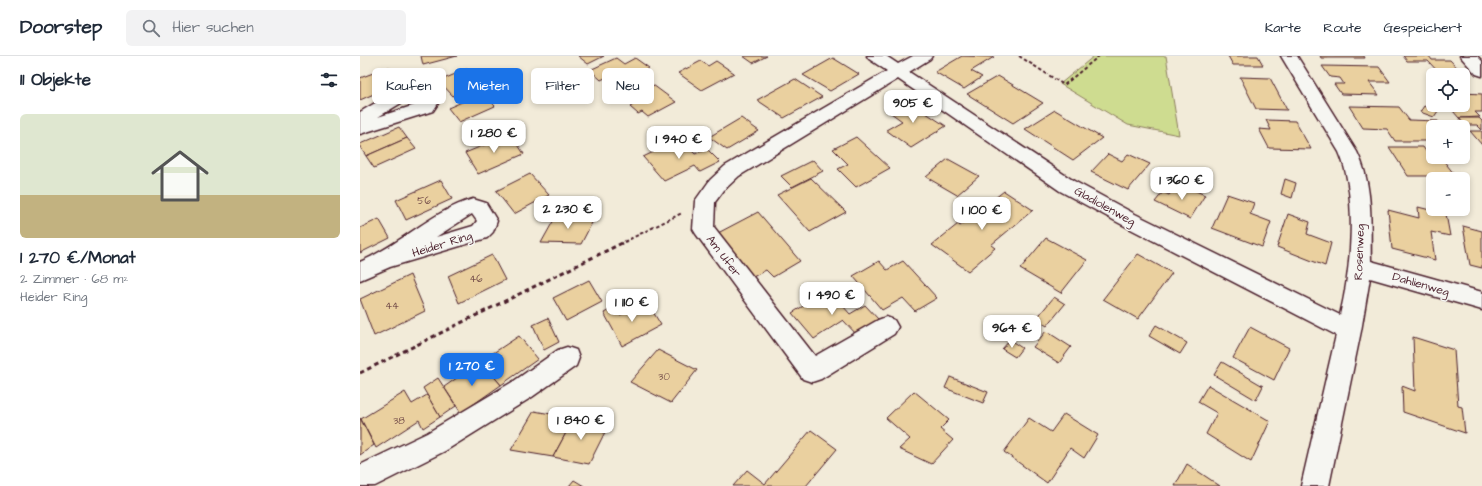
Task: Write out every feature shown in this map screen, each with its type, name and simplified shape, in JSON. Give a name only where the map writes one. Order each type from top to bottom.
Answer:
[{"type":"street","name":"Gladiolenweg","points":[[875,56],[1067,186],[1126,218],[1349,331]]},
{"type":"street","points":[[705,201],[717,185],[732,171],[924,56]]},
{"type":"street","name":"Rosenweg","points":[[1289,56],[1348,152],[1354,165],[1357,177],[1360,203],[1360,267],[1349,331],[1315,486]]},
{"type":"street","points":[[1468,56],[1482,71]]},
{"type":"street","points":[[360,120],[410,90],[424,88],[427,91],[430,102],[427,107],[360,128]]},
{"type":"street","name":"Am Ufer","points":[[705,201],[703,229],[812,371],[886,327]]},
{"type":"street","points":[[360,271],[383,261]]},
{"type":"street","name":"Dahlienweg","points":[[1360,267],[1482,301]]},
{"type":"street","points":[[360,479],[436,442],[523,389],[567,358]]},
{"type":"path","points":[[1019,56],[1064,84],[1099,56]]},
{"type":"path","points":[[360,373],[705,201]]},
{"type":"green space","points":[[1094,56],[1166,56],[1179,135],[1128,125],[1060,84]]},
{"type":"building","points":[[421,56],[457,56],[423,65]]},
{"type":"building","points":[[578,56],[604,56],[588,64]]},
{"type":"building","points":[[743,56],[767,56],[753,63]]},
{"type":"building","points":[[962,56],[994,57],[971,71],[982,77],[964,89],[935,72]]},
{"type":"building","points":[[1228,56],[1258,56],[1263,65],[1233,65]]},
{"type":"building","points":[[1320,56],[1364,56],[1365,58],[1321,58]]},
{"type":"building","points":[[1403,56],[1429,56],[1432,60],[1450,60],[1458,68],[1434,68],[1428,61],[1407,61]]},
{"type":"building","points":[[616,58],[624,64],[635,58],[649,68],[602,68],[601,80],[594,74],[594,68]]},
{"type":"building","points":[[833,58],[859,74],[830,91],[803,75]]},
{"type":"building","points":[[701,61],[708,66],[716,61],[734,73],[702,90],[678,73]]},
{"type":"building","points":[[1322,66],[1379,67],[1390,82],[1369,82],[1379,95],[1341,94],[1334,84],[1344,84],[1340,78],[1330,77]]},
{"type":"building","points":[[372,73],[372,95],[360,100],[360,78]]},
{"type":"building","points":[[454,75],[453,96],[446,88],[446,78]]},
{"type":"building","points":[[998,76],[1043,103],[1013,123],[967,94]]},
{"type":"building","points":[[1240,77],[1270,78],[1287,110],[1256,109]]},
{"type":"building","points":[[795,79],[822,97],[784,118],[757,100]]},
{"type":"building","points":[[654,86],[676,102],[648,117],[642,112],[638,114],[630,107],[633,105],[632,104],[654,104]]},
{"type":"building","points":[[1470,93],[1482,94],[1482,112],[1475,112],[1480,117],[1459,118],[1454,112],[1470,112]]},
{"type":"building","points":[[906,100],[946,126],[911,148],[886,130],[902,121],[887,110]]},
{"type":"building","points":[[457,104],[493,104],[495,106],[459,122],[448,108]]},
{"type":"building","points":[[1349,106],[1399,107],[1409,120],[1426,121],[1426,141],[1395,141],[1387,129],[1363,128]]},
{"type":"building","points":[[1424,106],[1426,107],[1426,112],[1437,112],[1434,117],[1420,112]]},
{"type":"building","points":[[1055,110],[1102,138],[1073,160],[1025,129]]},
{"type":"building","points":[[741,118],[759,131],[727,150],[709,137]]},
{"type":"building","points":[[1459,118],[1479,118],[1482,121],[1482,130],[1477,125],[1470,125],[1470,120],[1461,120]]},
{"type":"building","points":[[1266,120],[1295,121],[1311,149],[1269,148],[1259,129],[1271,130]]},
{"type":"building","points":[[399,127],[407,138],[366,156],[360,147],[360,144]]},
{"type":"building","points":[[1470,131],[1482,131],[1482,145]]},
{"type":"building","points":[[511,134],[524,154],[478,174],[465,153]]},
{"type":"building","points":[[856,137],[890,168],[856,187],[838,169],[848,164],[833,149]]},
{"type":"building","points":[[407,138],[416,149],[374,168],[366,156]]},
{"type":"building","points":[[681,139],[695,154],[707,149],[720,162],[700,172],[695,166],[664,181],[643,157]]},
{"type":"building","points":[[1389,147],[1423,147],[1426,151],[1426,164],[1446,164],[1452,172],[1426,172],[1426,176],[1408,176]]},
{"type":"building","points":[[1108,154],[1122,161],[1128,154],[1150,164],[1128,190],[1091,172]]},
{"type":"building","points":[[948,159],[979,176],[957,195],[926,177]]},
{"type":"building","points":[[813,160],[823,171],[792,187],[781,176]]},
{"type":"building","points":[[530,174],[549,195],[514,214],[496,191]]},
{"type":"building","points":[[811,178],[846,212],[810,232],[777,195]]},
{"type":"building","points":[[1285,179],[1296,183],[1292,198],[1281,194]]},
{"type":"building","points":[[441,180],[452,199],[406,220],[396,200]]},
{"type":"building","points":[[1178,183],[1205,195],[1190,219],[1155,202],[1163,192],[1169,195]]},
{"type":"building","points":[[1004,191],[1033,210],[991,245],[995,248],[968,271],[932,245],[958,224],[960,226]]},
{"type":"building","points":[[1227,194],[1254,203],[1250,214],[1271,222],[1262,247],[1212,228]]},
{"type":"building","points":[[1418,207],[1426,209],[1426,216],[1446,216],[1450,236],[1431,232],[1435,260],[1392,249],[1388,210],[1419,218]]},
{"type":"building","points":[[758,212],[800,261],[773,277],[766,270],[753,277],[718,233]]},
{"type":"building","points":[[1288,214],[1310,222],[1307,234],[1331,243],[1325,266],[1277,247]]},
{"type":"building","points":[[556,216],[595,217],[581,244],[541,243]]},
{"type":"building","points":[[379,219],[390,238],[360,253],[360,228]]},
{"type":"building","points":[[1463,226],[1482,231],[1482,268],[1470,265]]},
{"type":"building","points":[[1046,238],[1087,260],[1061,293],[1020,269]]},
{"type":"building","points":[[1138,254],[1172,273],[1138,319],[1103,299]]},
{"type":"building","points":[[492,255],[505,280],[459,303],[448,276]]},
{"type":"building","points":[[879,261],[887,270],[903,261],[937,298],[915,311],[903,298],[882,310],[853,276]]},
{"type":"building","points":[[410,275],[425,311],[374,336],[360,299]]},
{"type":"building","points":[[589,280],[602,302],[566,321],[553,298]]},
{"type":"building","points":[[829,290],[850,314],[865,305],[879,320],[857,335],[843,320],[814,339],[792,313]]},
{"type":"building","points":[[1054,297],[1065,304],[1047,326],[1036,319]]},
{"type":"building","points":[[647,302],[661,325],[622,346],[604,313],[615,307],[620,315]]},
{"type":"building","points":[[548,318],[559,342],[544,350],[533,325]]},
{"type":"building","points":[[1156,325],[1187,343],[1180,354],[1149,336]]},
{"type":"building","points":[[1250,327],[1289,348],[1274,380],[1233,358]]},
{"type":"building","points":[[1046,331],[1071,347],[1059,363],[1033,347]]},
{"type":"building","points":[[519,336],[538,359],[501,385],[481,361]]},
{"type":"building","points":[[1413,337],[1454,350],[1458,406],[1462,407],[1465,433],[1403,412],[1402,386],[1415,391]]},
{"type":"building","points":[[1010,340],[1022,348],[1015,357],[1002,349]]},
{"type":"building","points":[[658,350],[697,370],[671,403],[630,382]]},
{"type":"building","points":[[481,361],[501,385],[461,413],[444,387]]},
{"type":"building","points":[[1222,362],[1263,386],[1256,400],[1214,375]]},
{"type":"building","points":[[950,377],[988,392],[983,403],[945,388]]},
{"type":"building","points":[[438,378],[456,406],[440,417],[423,388]]},
{"type":"building","points":[[1208,385],[1270,421],[1251,462],[1206,434],[1217,413],[1198,402]]},
{"type":"building","points":[[914,391],[949,420],[940,429],[953,440],[931,464],[899,449],[910,439],[886,418]]},
{"type":"building","points":[[405,392],[412,404],[427,395],[440,417],[423,428],[419,420],[376,448],[361,419]]},
{"type":"building","points":[[534,411],[574,418],[553,457],[511,450]]},
{"type":"building","points":[[1064,414],[1098,435],[1084,458],[1070,448],[1047,483],[1004,452],[1029,418],[1051,432]]},
{"type":"building","points":[[360,418],[374,445],[360,455]]},
{"type":"building","points":[[574,418],[609,424],[589,464],[553,457]]},
{"type":"building","points":[[811,430],[837,449],[806,486],[733,486],[747,470],[765,484]]},
{"type":"building","points":[[1187,464],[1220,486],[1175,486]]},
{"type":"building","points":[[574,480],[584,486],[569,486]]}]
